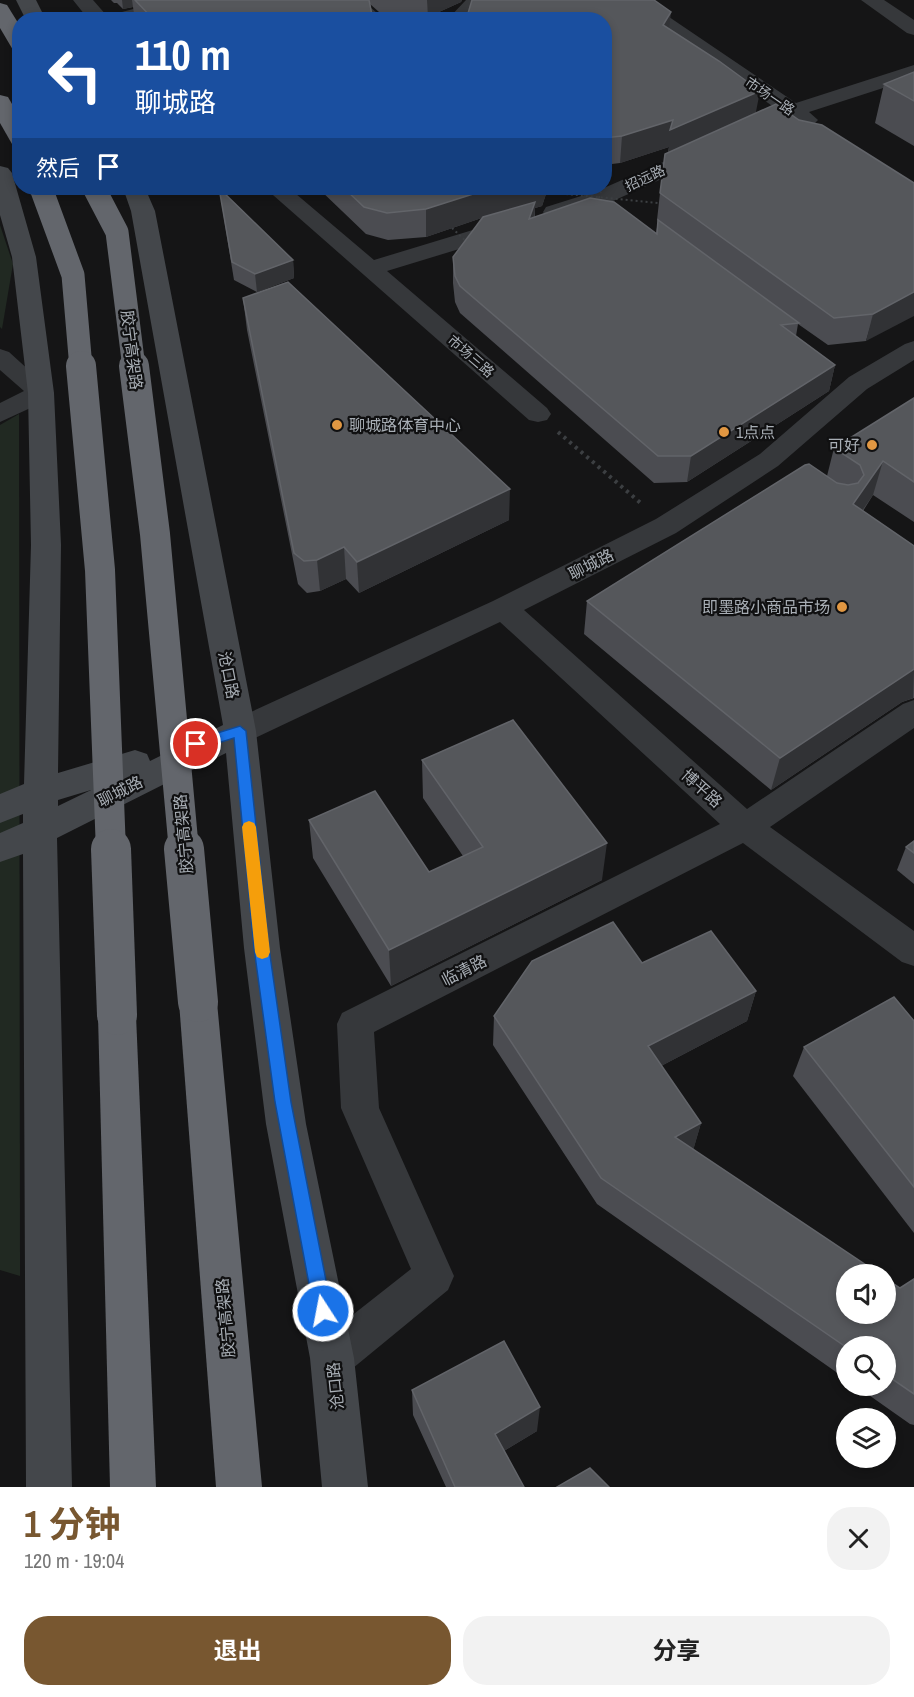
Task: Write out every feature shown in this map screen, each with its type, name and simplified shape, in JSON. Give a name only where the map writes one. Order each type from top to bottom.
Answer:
[{"type":"highway","points":[[0,9],[12,31]]},
{"type":"highway","points":[[0,102],[12,124]]},
{"type":"highway","points":[[44,195],[73,276],[100,570],[133,1487]]},
{"type":"highway","name":"胶宁高架路","points":[[98,195],[117,232],[119,244],[154,534],[198,1002],[239,1487]]},
{"type":"main road","points":[[0,173],[24,257],[41,393],[46,545],[40,831],[43,1148],[50,1487]]},
{"type":"main road","name":"沧口路","points":[[137,195],[143,211],[240,731],[262,948],[286,1124],[332,1358],[345,1487]]},
{"type":"main road","name":"聊城路","points":[[0,809],[41,792],[240,731]]},
{"type":"main road","name":"聊城路","points":[[0,848],[40,831],[240,731]]},
{"type":"street","points":[[83,0],[93,12]]},
{"type":"street","points":[[144,12],[189,0]]},
{"type":"street","points":[[350,0],[366,12]]},
{"type":"street","points":[[464,12],[477,0]]},
{"type":"street","name":"市场一路","points":[[631,0],[792,111],[822,129]]},
{"type":"street","points":[[871,0],[914,29]]},
{"type":"street","name":"招远路","points":[[612,193],[792,111],[914,71]]},
{"type":"street","name":"市场三路","points":[[284,195],[538,414]]},
{"type":"street","name":"招远路","points":[[370,269],[604,197]]},
{"type":"street","name":"聊城路","points":[[240,731],[503,608],[666,526],[777,466],[848,376],[914,349]]},
{"type":"street","points":[[0,357],[41,393],[0,414]]},
{"type":"street","name":"博平路","points":[[503,608],[745,827],[914,951]]},
{"type":"street","name":"临清路","points":[[332,1358],[434,1276],[360,1108],[355,1024],[745,827],[914,712]]},
{"type":"path","points":[[581,195],[658,203]]},
{"type":"path","points":[[452,228],[469,244]]},
{"type":"path","points":[[538,414],[666,526]]},
{"type":"shaded area","points":[[0,225],[13,264],[2,329],[0,327]]},
{"type":"shaded area","points":[[19,414],[20,1276],[0,1270],[0,425]]},
{"type":"building","points":[[135,0],[369,0],[371,12],[146,12]]},
{"type":"building","points":[[472,0],[654,0],[671,12],[663,25],[760,91],[670,130],[673,120],[612,137],[612,12],[468,12]]},
{"type":"building","points":[[914,72],[914,101],[884,84]]},
{"type":"building","points":[[776,104],[799,120],[822,125],[914,183],[914,292],[873,314],[834,318],[660,193],[665,154]]},
{"type":"building","points":[[220,195],[226,195],[293,260],[255,274],[232,262]]},
{"type":"building","points":[[351,195],[470,195],[426,209],[387,213],[364,207]]},
{"type":"building","points":[[590,198],[614,202],[657,234],[658,220],[799,323],[781,325],[835,365],[691,456],[658,456],[460,286],[455,276],[453,257],[483,217],[535,202],[529,219]]},
{"type":"building","name":"聊城路体育中心","points":[[288,282],[510,489],[357,562],[344,547],[317,560],[304,561],[294,553],[243,298]]},
{"type":"building","points":[[914,398],[914,482],[883,461],[853,504],[914,546],[914,669],[780,758],[587,601],[805,465],[809,464],[837,483],[848,485],[858,483],[864,475],[860,465],[834,448]]},
{"type":"building","points":[[513,720],[607,843],[389,950],[309,820],[375,791],[429,872],[483,847],[422,760]]},
{"type":"building","points":[[914,841],[914,853],[906,847]]},
{"type":"building","points":[[613,922],[642,963],[711,931],[756,991],[648,1046],[701,1123],[675,1137],[865,1264],[836,1264],[836,1324],[896,1324],[896,1285],[900,1288],[914,1279],[914,1394],[896,1382],[896,1336],[836,1336],[836,1340],[601,1178],[494,1016],[532,961]]},
{"type":"building","points":[[894,997],[914,1021],[914,1187],[804,1047]]},
{"type":"building","points":[[504,1341],[540,1407],[495,1434],[524,1487],[455,1487],[412,1390]]},
{"type":"building","points":[[590,1468],[609,1487],[557,1487]]},
{"type":"slow traffic","points":[[249,827],[262,952]]},
{"type":"place","name":"聊城路体育中心","points":[[337,425]]},
{"type":"place","name":"1点点","points":[[724,432]]},
{"type":"place","name":"可好","points":[[872,445]]},
{"type":"place","name":"即墨路小商品市场","points":[[842,607]]},
{"type":"route","points":[[196,744],[240,731],[262,948],[286,1124],[323,1311]]}]
